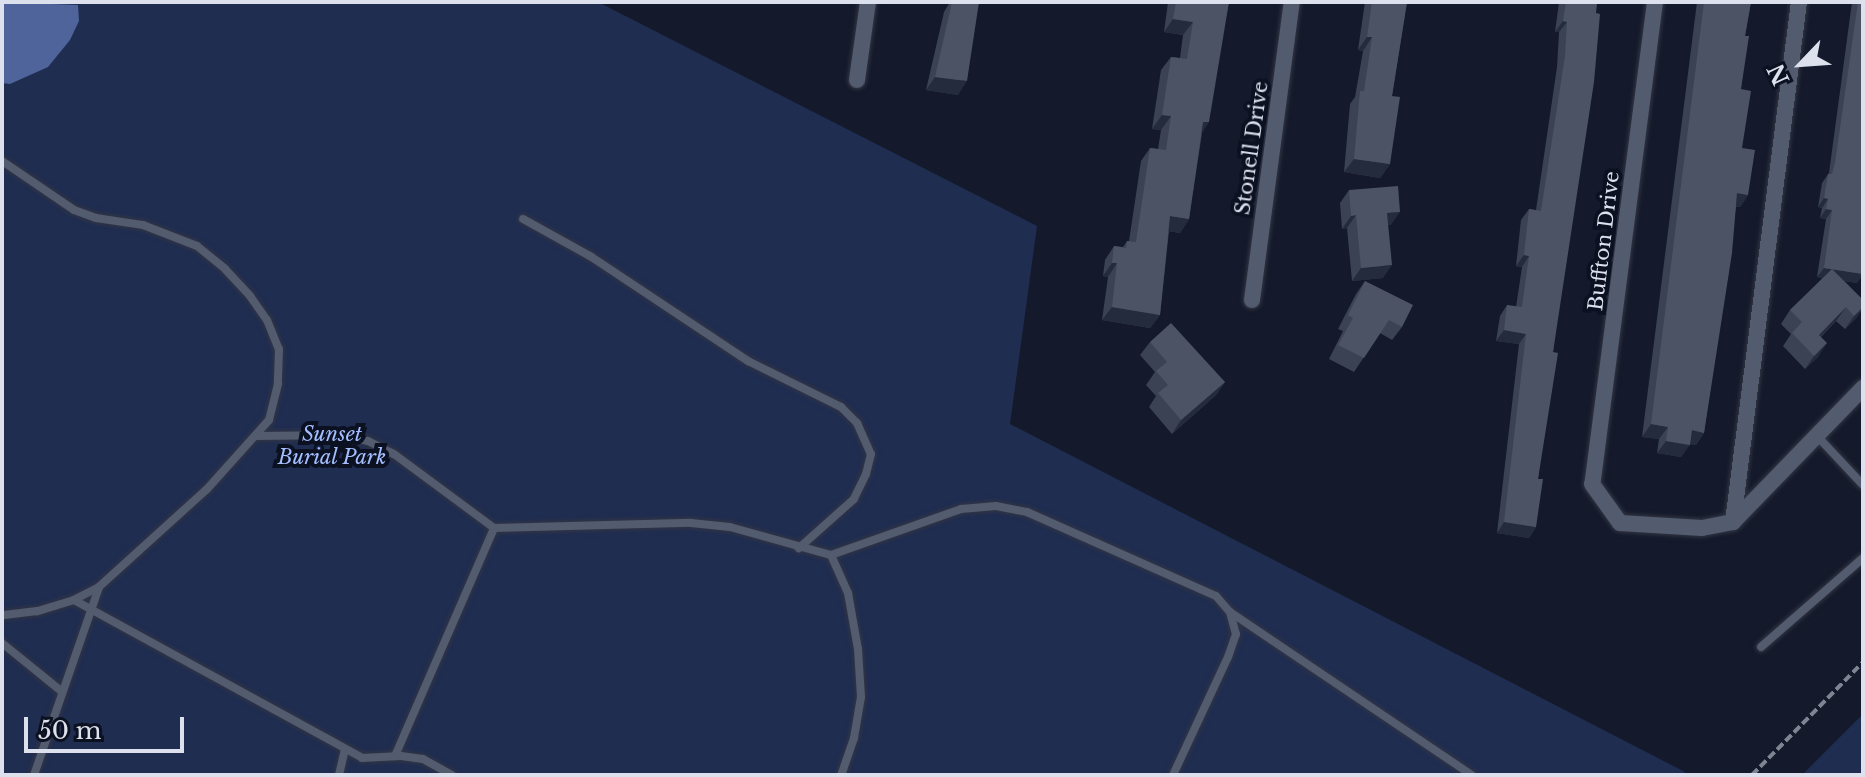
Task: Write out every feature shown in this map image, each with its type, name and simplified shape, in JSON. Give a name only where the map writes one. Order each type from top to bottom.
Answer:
[{"type":"street","points":[[857,80],[868,2]]},
{"type":"street","name":"Stonell Drive","points":[[1252,300],[1292,2]]},
{"type":"street","name":"Buffton Drive","points":[[1655,2],[1592,484],[1620,523],[1702,528],[1733,522]]},
{"type":"street","points":[[1733,522],[1799,2]]},
{"type":"street","points":[[1733,522],[1863,388]]},
{"type":"lane","points":[[2,161],[74,210],[96,218],[143,225],[197,246],[250,296],[267,320],[279,349],[278,384],[269,420],[207,489],[99,587],[74,600],[37,611],[2,615]]},
{"type":"lane","points":[[523,219],[590,256],[748,361],[841,407],[857,423],[871,454],[866,474],[854,499],[799,548]]},
{"type":"lane","points":[[257,436],[342,435],[368,441],[394,454],[474,517],[494,528],[691,523],[743,530],[831,555],[961,509],[996,506],[1027,512],[1216,596],[1230,612],[1472,775]]},
{"type":"lane","points":[[1816,436],[1863,485]]},
{"type":"lane","points":[[395,756],[494,528]]},
{"type":"lane","points":[[831,555],[848,593],[858,649],[861,697],[854,738],[841,775]]},
{"type":"lane","points":[[1761,647],[1863,558]]},
{"type":"lane","points":[[34,775],[99,587]]},
{"type":"lane","points":[[74,600],[362,758],[395,756],[423,759],[452,775]]},
{"type":"lane","points":[[1173,775],[1228,657],[1236,634],[1230,612]]},
{"type":"lane","points":[[2,643],[61,691]]},
{"type":"lane","points":[[339,775],[345,750]]},
{"type":"path","points":[[1752,775],[1863,662]]},
{"type":"green space","name":"Sunset Burial Park","points":[[2,2],[598,2],[1037,226],[1010,424],[1685,772],[1681,775],[2,775]]},
{"type":"green space","points":[[1863,714],[1863,775],[1802,775]]},
{"type":"shaded area","points":[[2,2],[78,5],[79,21],[70,40],[48,67],[10,84],[2,83]]},
{"type":"building","points":[[952,2],[979,2],[967,81],[935,77]]},
{"type":"building","points":[[1176,2],[1229,2],[1209,122],[1203,122],[1189,219],[1170,216],[1160,315],[1112,307],[1117,263],[1112,263],[1114,246],[1126,248],[1127,241],[1136,242],[1150,148],[1166,150],[1171,116],[1162,115],[1171,57],[1187,59],[1193,22],[1173,19]]},
{"type":"building","points":[[1372,2],[1407,2],[1392,96],[1400,97],[1390,164],[1354,159],[1360,91],[1364,91],[1372,37],[1367,37]]},
{"type":"building","points":[[1566,2],[1597,2],[1596,13],[1600,14],[1594,82],[1553,352],[1558,353],[1538,479],[1543,479],[1536,527],[1504,522],[1526,334],[1504,330],[1507,305],[1522,307],[1529,256],[1524,255],[1529,209],[1541,211],[1565,56],[1567,22],[1563,21]]},
{"type":"building","points":[[1704,2],[1751,2],[1741,89],[1751,91],[1742,148],[1755,150],[1748,195],[1737,193],[1732,253],[1704,433],[1692,430],[1690,445],[1666,441],[1668,427],[1651,424]]},
{"type":"building","points":[[1858,2],[1863,2],[1863,274],[1824,268],[1832,210],[1826,209],[1828,199],[1824,198],[1828,174],[1832,174],[1835,163]]},
{"type":"building","points":[[1398,186],[1400,212],[1387,213],[1392,265],[1361,268],[1356,215],[1351,216],[1349,190]]},
{"type":"building","points":[[1832,269],[1863,300],[1863,307],[1854,316],[1846,307],[1819,335],[1827,343],[1814,356],[1792,333],[1802,322],[1790,310]]},
{"type":"building","points":[[1365,281],[1413,305],[1402,327],[1389,320],[1364,358],[1338,345],[1353,318],[1348,315]]},
{"type":"building","points":[[1171,323],[1225,382],[1181,420],[1158,393],[1168,385],[1156,371],[1167,362],[1150,342]]}]
